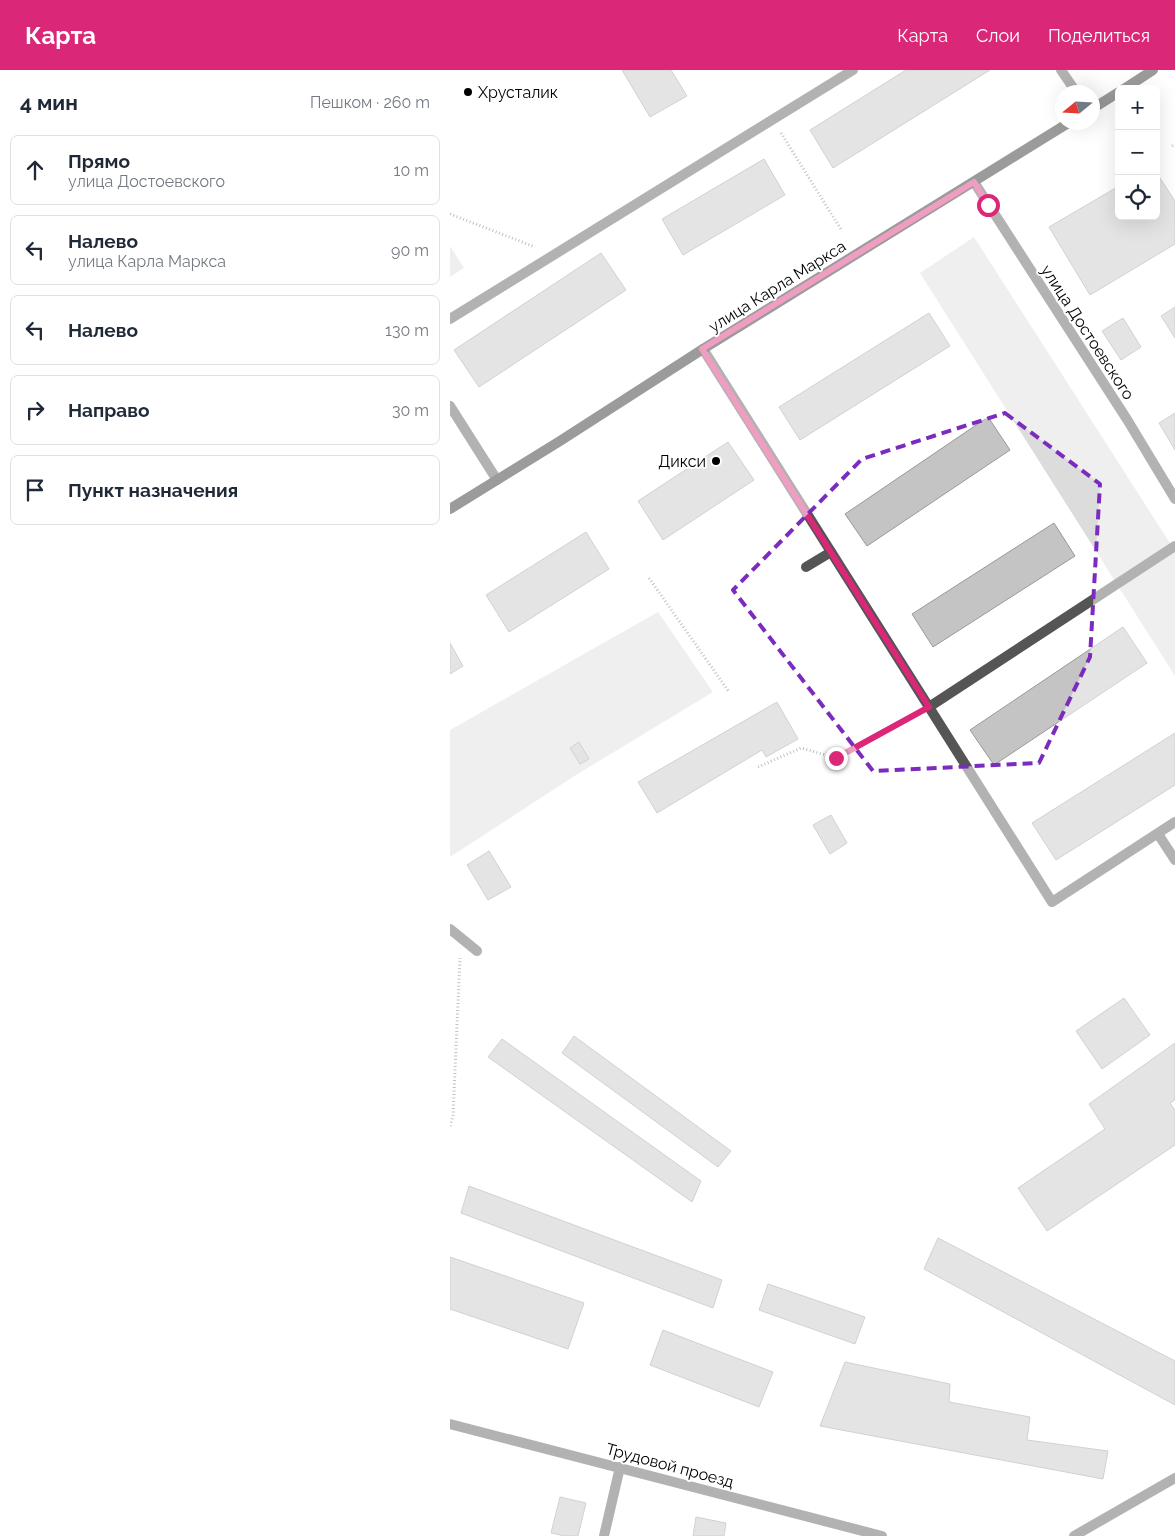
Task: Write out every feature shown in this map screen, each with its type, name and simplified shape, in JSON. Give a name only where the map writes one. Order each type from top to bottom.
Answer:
[{"type":"main road","points":[[1130,85],[1153,70]]},
{"type":"main road","points":[[1100,104],[1115,95]]},
{"type":"main road","name":"улица Карла Маркса","points":[[450,509],[702,349],[1057,130]]},
{"type":"street","points":[[450,319],[853,70]]},
{"type":"street","points":[[1061,70],[1071,85]]},
{"type":"street","name":"улица Достоевского","points":[[974,182],[1128,421],[1175,499]]},
{"type":"street","points":[[702,349],[1052,902],[1175,822]]},
{"type":"street","points":[[450,406],[497,480]]},
{"type":"street","points":[[929,707],[1175,546]]},
{"type":"street","points":[[806,566],[831,552]]},
{"type":"street","points":[[1158,834],[1175,860]]},
{"type":"street","points":[[450,929],[477,950]]},
{"type":"street","name":"Трудовой проезд","points":[[450,1424],[882,1536]]},
{"type":"street","points":[[604,1536],[620,1467]]},
{"type":"street","points":[[1074,1536],[1175,1478]]},
{"type":"path","points":[[772,120],[842,231]]},
{"type":"path","points":[[450,214],[554,254]]},
{"type":"path","points":[[649,578],[729,692]]},
{"type":"path","points":[[758,768],[801,748],[836,758],[929,707]]},
{"type":"path","points":[[450,1126],[453,1116],[460,937]]},
{"type":"highlighted area","points":[[1005,413],[1100,484],[1090,657],[1039,763],[873,771],[733,590],[862,459]]},
{"type":"shaded area","points":[[974,237],[1175,551],[1175,676],[920,273]]},
{"type":"shaded area","points":[[450,246],[464,268],[450,277]]},
{"type":"shaded area","points":[[658,612],[713,692],[576,775],[450,857],[450,730]]},
{"type":"building","points":[[622,70],[671,70],[687,96],[650,117]]},
{"type":"building","points":[[906,70],[990,70],[833,168],[810,130]]},
{"type":"building","points":[[764,159],[785,195],[683,255],[662,219]]},
{"type":"building","points":[[1160,178],[1175,201],[1175,244],[1090,295],[1049,227],[1115,188],[1115,220],[1160,220]]},
{"type":"building","points":[[601,253],[626,290],[479,387],[454,350]]},
{"type":"building","points":[[1175,307],[1175,338],[1161,316]]},
{"type":"building","points":[[929,313],[950,346],[800,440],[779,407]]},
{"type":"building","points":[[1123,318],[1141,347],[1121,360],[1102,331]]},
{"type":"building","points":[[1175,413],[1175,450],[1159,423]]},
{"type":"building","points":[[988,417],[1010,450],[867,546],[845,514]]},
{"type":"building","points":[[728,442],[754,480],[663,540],[638,501]]},
{"type":"building","points":[[1054,523],[1075,556],[933,647],[912,614]]},
{"type":"building","points":[[586,532],[609,569],[509,632],[486,595]]},
{"type":"building","points":[[1123,627],[1147,663],[994,765],[970,730]]},
{"type":"building","points":[[450,643],[463,666],[450,674]]},
{"type":"building","points":[[777,702],[798,739],[766,757],[762,750],[657,813],[638,782]]},
{"type":"building","points":[[1175,733],[1175,785],[1056,860],[1032,823]]},
{"type":"building","points":[[579,742],[589,759],[580,764],[570,748]]},
{"type":"building","points":[[831,815],[847,843],[830,854],[813,825]]},
{"type":"building","points":[[489,851],[511,887],[488,900],[467,865]]},
{"type":"building","points":[[1124,998],[1150,1035],[1102,1069],[1076,1031]]},
{"type":"building","points":[[574,1036],[731,1151],[718,1167],[562,1053]]},
{"type":"building","points":[[502,1039],[701,1181],[692,1202],[488,1057]]},
{"type":"building","points":[[1175,1043],[1175,1100],[1170,1103],[1175,1110],[1175,1145],[1047,1231],[1018,1188],[1105,1129],[1089,1104]]},
{"type":"building","points":[[469,1186],[722,1280],[713,1308],[461,1213]]},
{"type":"building","points":[[938,1238],[1175,1361],[1175,1405],[924,1269]]},
{"type":"building","points":[[450,1257],[584,1303],[568,1349],[450,1309]]},
{"type":"building","points":[[768,1284],[865,1317],[855,1344],[759,1310]]},
{"type":"building","points":[[663,1330],[773,1372],[759,1407],[650,1365]]},
{"type":"building","points":[[845,1362],[950,1384],[949,1402],[1030,1417],[1027,1440],[1108,1451],[1103,1479],[820,1426]]},
{"type":"building","points":[[560,1497],[586,1503],[578,1536],[551,1533]]},
{"type":"building","points":[[696,1517],[726,1523],[724,1536],[693,1536]]},
{"type":"place","name":"Хрусталик","points":[[468,92]]},
{"type":"place","name":"Дикси","points":[[716,461]]},
{"type":"route","points":[[836,758],[929,707],[702,349],[974,182],[988,205]]}]
